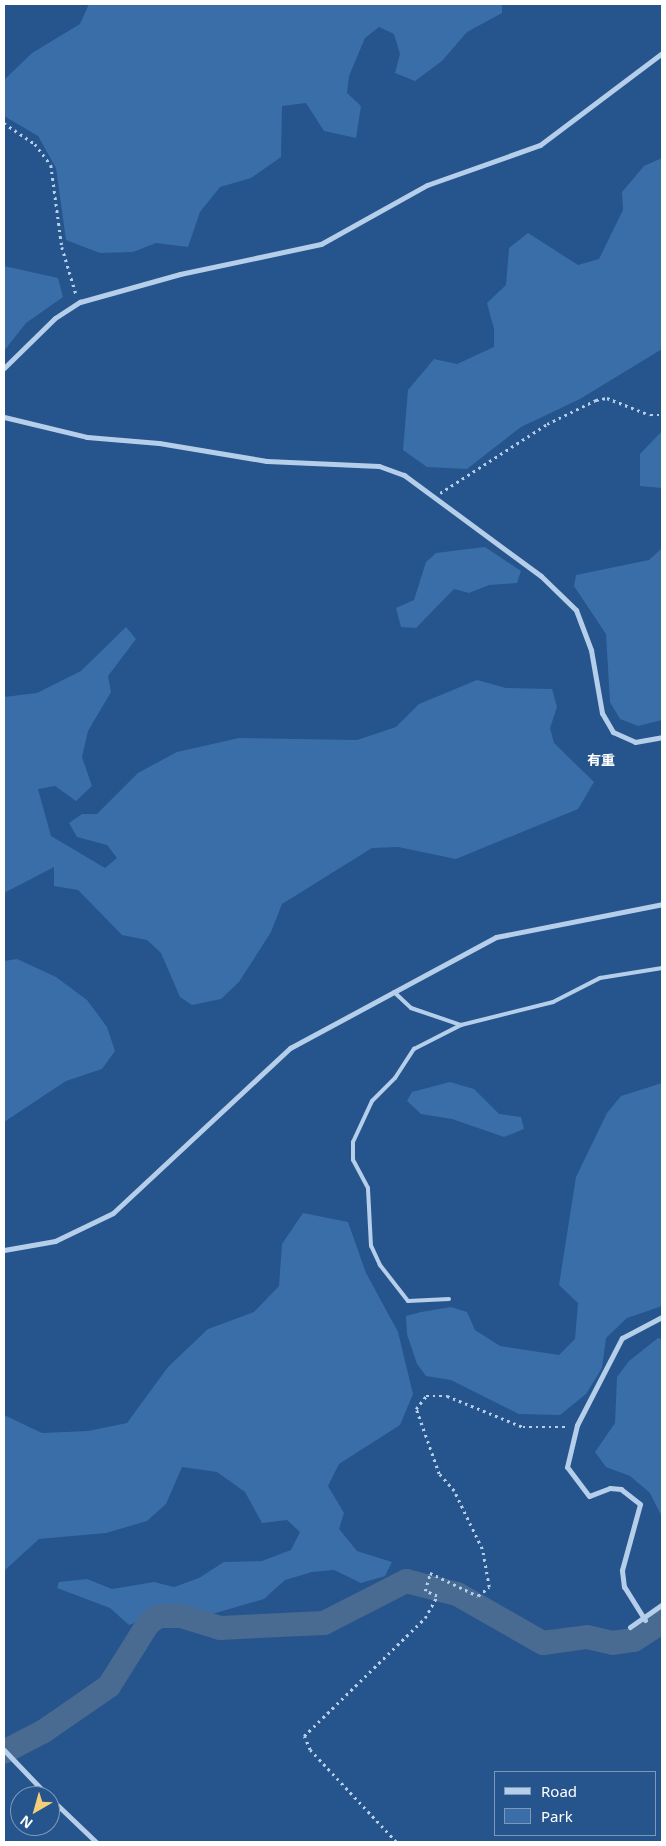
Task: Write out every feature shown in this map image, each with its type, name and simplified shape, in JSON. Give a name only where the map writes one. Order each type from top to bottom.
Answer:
[{"type":"street","points":[[4,368],[36,335],[80,302],[180,274],[321,244],[427,185],[540,145],[662,53]]},
{"type":"street","points":[[4,418],[86,438],[160,442],[267,461],[379,466],[404,474],[541,576],[576,610],[591,650],[602,713],[613,732],[635,742],[662,737]]},
{"type":"street","points":[[4,1250],[55,1241],[113,1212],[282,1054],[394,992],[513,931],[662,904]]},
{"type":"street","points":[[645,1620],[624,1587],[622,1570],[640,1504],[621,1489],[610,1488],[589,1496],[583,1492],[567,1467],[577,1425],[622,1338],[662,1318]]},
{"type":"street","points":[[630,1627],[645,1620],[662,1605]]},
{"type":"street","points":[[4,1750],[38,1786]]},
{"type":"street","points":[[60,1808],[96,1842]]},
{"type":"lane","points":[[449,1299],[408,1301],[380,1265],[371,1246],[368,1188],[353,1160],[353,1142],[372,1100],[395,1078],[414,1049],[461,1025],[553,1002],[600,978],[662,968]]},
{"type":"lane","points":[[394,992],[411,1008],[461,1025]]},
{"type":"path","points":[[4,123],[35,144],[51,165],[62,246],[80,302]]},
{"type":"path","points":[[435,496],[548,424],[596,400],[608,398],[650,415],[662,414]]},
{"type":"path","points":[[396,1842],[310,1750],[304,1736],[425,1618],[437,1596],[425,1591],[430,1573],[478,1596],[488,1587],[482,1549],[454,1491],[439,1474],[416,1409],[426,1396],[447,1396],[523,1428],[554,1430],[577,1425]]},
{"type":"green space","points":[[89,4],[502,4],[502,13],[467,32],[442,61],[415,81],[395,73],[400,54],[394,34],[379,27],[365,38],[349,76],[347,93],[361,106],[356,138],[324,131],[306,103],[282,106],[281,157],[251,178],[220,187],[200,212],[188,247],[156,243],[133,252],[100,253],[66,240],[56,168],[38,136],[4,116],[4,80],[32,53],[80,24]]},
{"type":"green space","points":[[662,158],[662,349],[580,399],[521,427],[467,469],[427,467],[403,450],[408,390],[434,359],[457,364],[494,347],[494,329],[487,303],[506,285],[509,248],[528,233],[578,265],[599,259],[623,210],[622,192],[644,166]]},
{"type":"green space","points":[[4,266],[58,278],[63,297],[26,323],[4,351]]},
{"type":"green space","points":[[662,431],[662,488],[640,486],[640,454]]},
{"type":"green space","points":[[485,547],[521,571],[517,583],[489,585],[469,593],[454,589],[416,628],[401,627],[396,608],[414,600],[426,562],[436,553]]},
{"type":"green space","points":[[662,548],[662,720],[638,726],[620,719],[610,702],[606,634],[574,586],[576,575],[649,560]]},
{"type":"green space","points":[[126,627],[136,639],[108,676],[111,692],[88,731],[82,757],[92,786],[76,801],[55,786],[38,789],[51,836],[105,868],[117,858],[107,845],[77,837],[69,823],[82,814],[97,814],[138,773],[177,752],[239,738],[357,740],[396,727],[419,704],[477,680],[506,688],[552,689],[557,707],[550,728],[554,743],[594,782],[578,809],[456,859],[398,847],[372,848],[282,904],[271,932],[239,982],[221,999],[192,1005],[180,997],[161,953],[147,940],[122,935],[78,890],[54,886],[54,867],[4,893],[4,697],[37,693],[81,671]]},
{"type":"green space","points":[[17,959],[56,977],[87,1000],[107,1027],[115,1051],[102,1069],[66,1081],[4,1122],[4,961]]},
{"type":"green space","points":[[450,1082],[474,1089],[499,1114],[521,1117],[524,1129],[504,1137],[452,1119],[421,1114],[407,1101],[412,1092]]},
{"type":"green space","points":[[662,1083],[662,1306],[627,1318],[606,1338],[602,1368],[586,1394],[560,1415],[519,1414],[451,1380],[426,1376],[417,1364],[407,1334],[406,1316],[421,1312],[451,1307],[467,1312],[475,1330],[500,1346],[559,1355],[575,1339],[578,1303],[559,1285],[576,1177],[607,1113],[621,1096]]},
{"type":"green space","points":[[303,1213],[348,1222],[366,1273],[398,1332],[413,1394],[400,1425],[339,1464],[328,1486],[344,1513],[339,1529],[357,1551],[392,1562],[385,1576],[361,1583],[334,1570],[312,1572],[285,1580],[264,1599],[212,1614],[181,1606],[154,1606],[140,1621],[129,1625],[110,1608],[57,1588],[59,1582],[87,1579],[112,1589],[154,1582],[174,1587],[199,1578],[224,1562],[262,1561],[291,1550],[300,1532],[287,1520],[262,1523],[245,1492],[217,1472],[182,1467],[166,1504],[147,1521],[106,1533],[39,1539],[4,1571],[4,1415],[42,1433],[88,1431],[127,1423],[168,1367],[208,1329],[254,1312],[279,1286],[282,1244]]},
{"type":"green space","points":[[658,1338],[662,1339],[662,1517],[650,1493],[630,1476],[606,1467],[595,1452],[615,1423],[617,1377],[629,1361]]},
{"type":"waterway","points":[[4,1752],[44,1731],[109,1686],[148,1624],[158,1616],[181,1616],[220,1628],[324,1623],[406,1581],[457,1594],[543,1643],[587,1637],[612,1643],[634,1640],[662,1622]]},
{"type":"district","name":"有重","points":[[601,760]]}]
